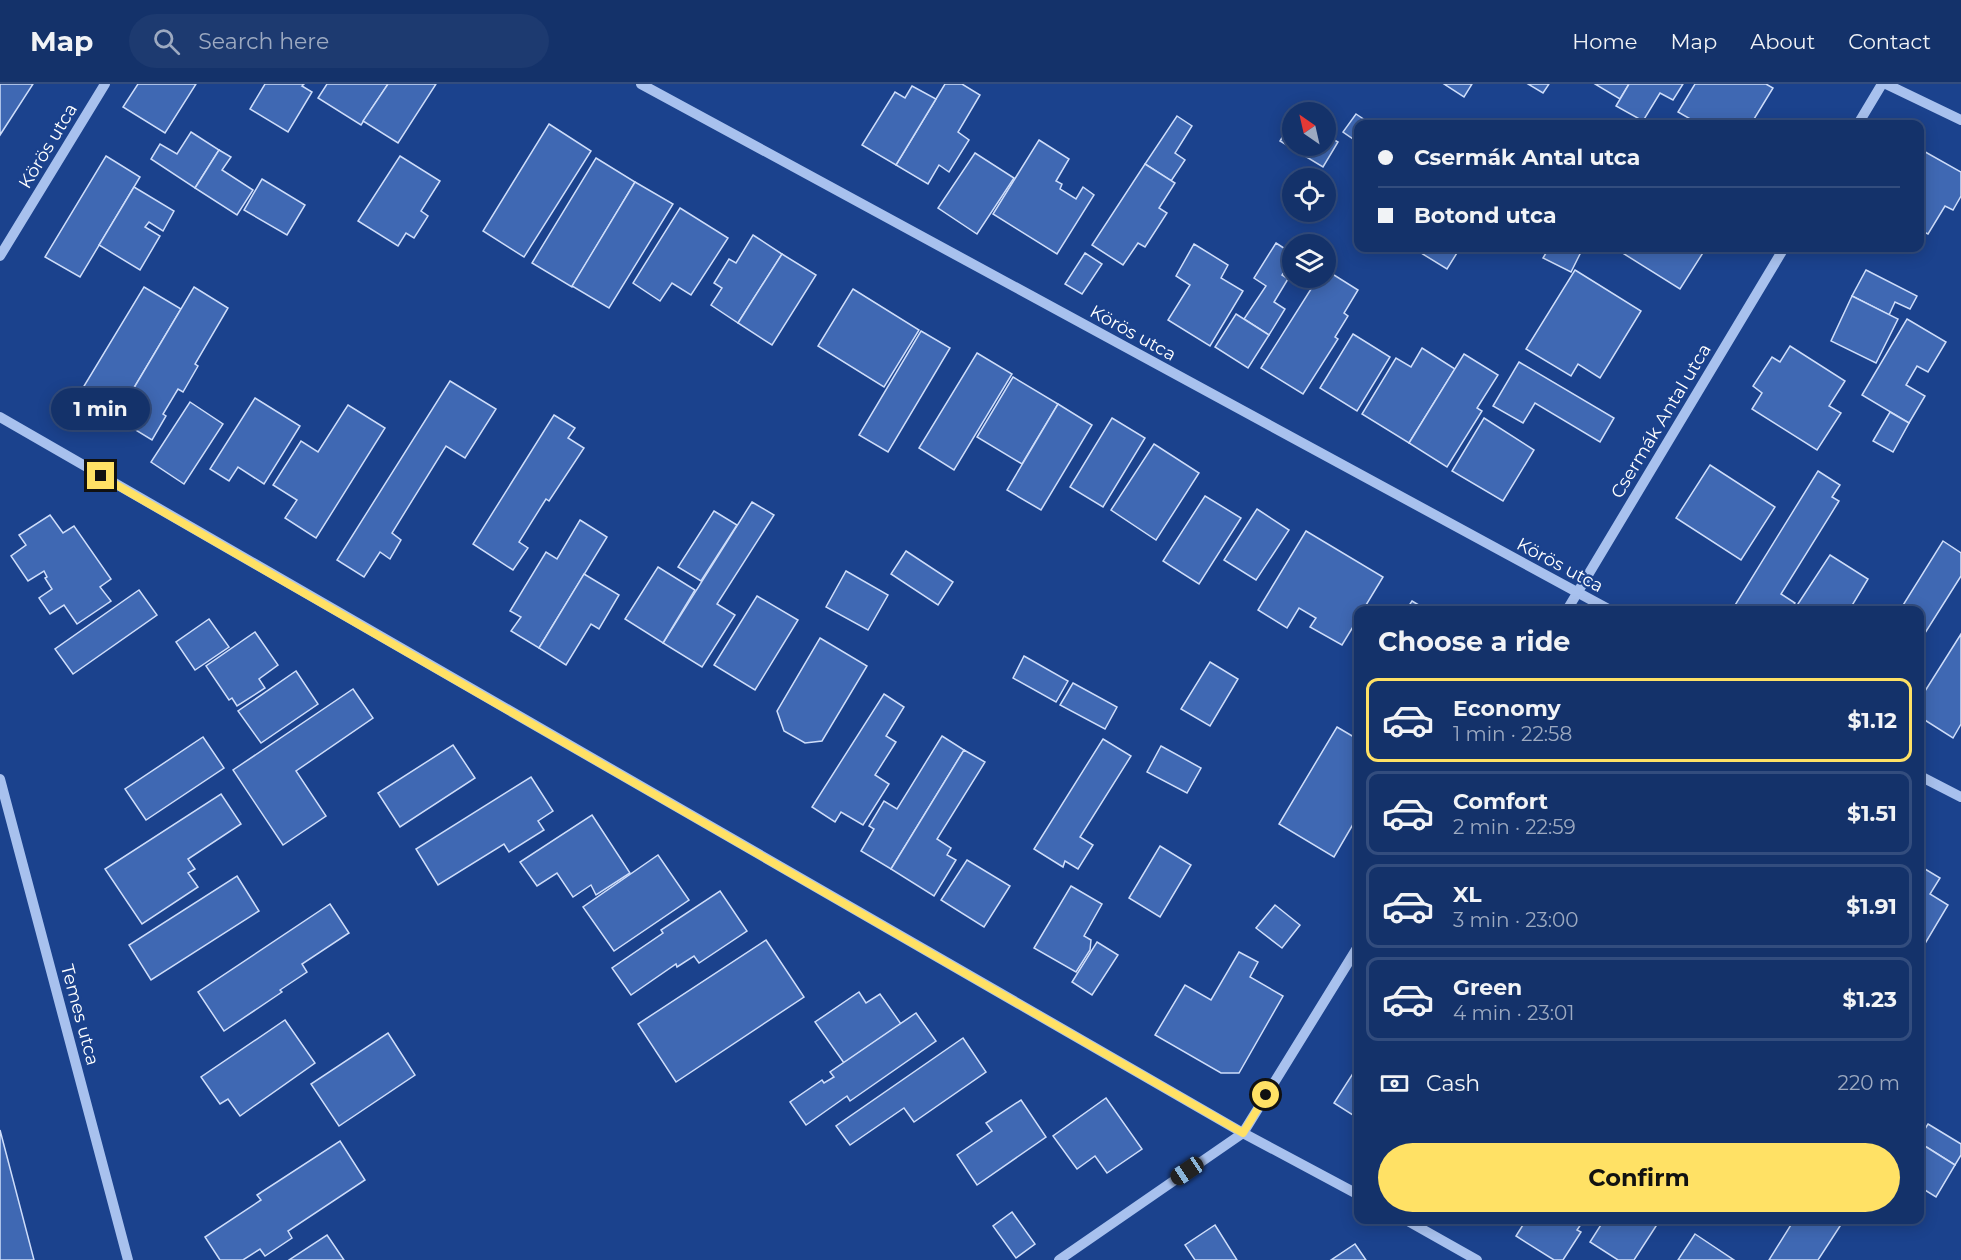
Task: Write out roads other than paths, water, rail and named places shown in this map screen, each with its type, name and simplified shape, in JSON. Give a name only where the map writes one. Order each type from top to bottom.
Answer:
[{"type":"street","name":"Körös utca","points":[[0,256],[105,84]]},
{"type":"street","name":"Körös utca","points":[[640,84],[1602,606]]},
{"type":"street","points":[[1861,120],[1884,84],[1961,120]]},
{"type":"street","name":"Csermák Antal utca","points":[[1569,606],[1782,252]]},
{"type":"street","points":[[0,417],[1243,1133],[1354,1192]]},
{"type":"street","points":[[1924,778],[1961,797]]},
{"type":"street","name":"Temes utca","points":[[0,779],[128,1260]]},
{"type":"street","points":[[1059,1260],[1243,1133],[1354,953]]},
{"type":"street","points":[[1413,1224],[1477,1260]]}]
